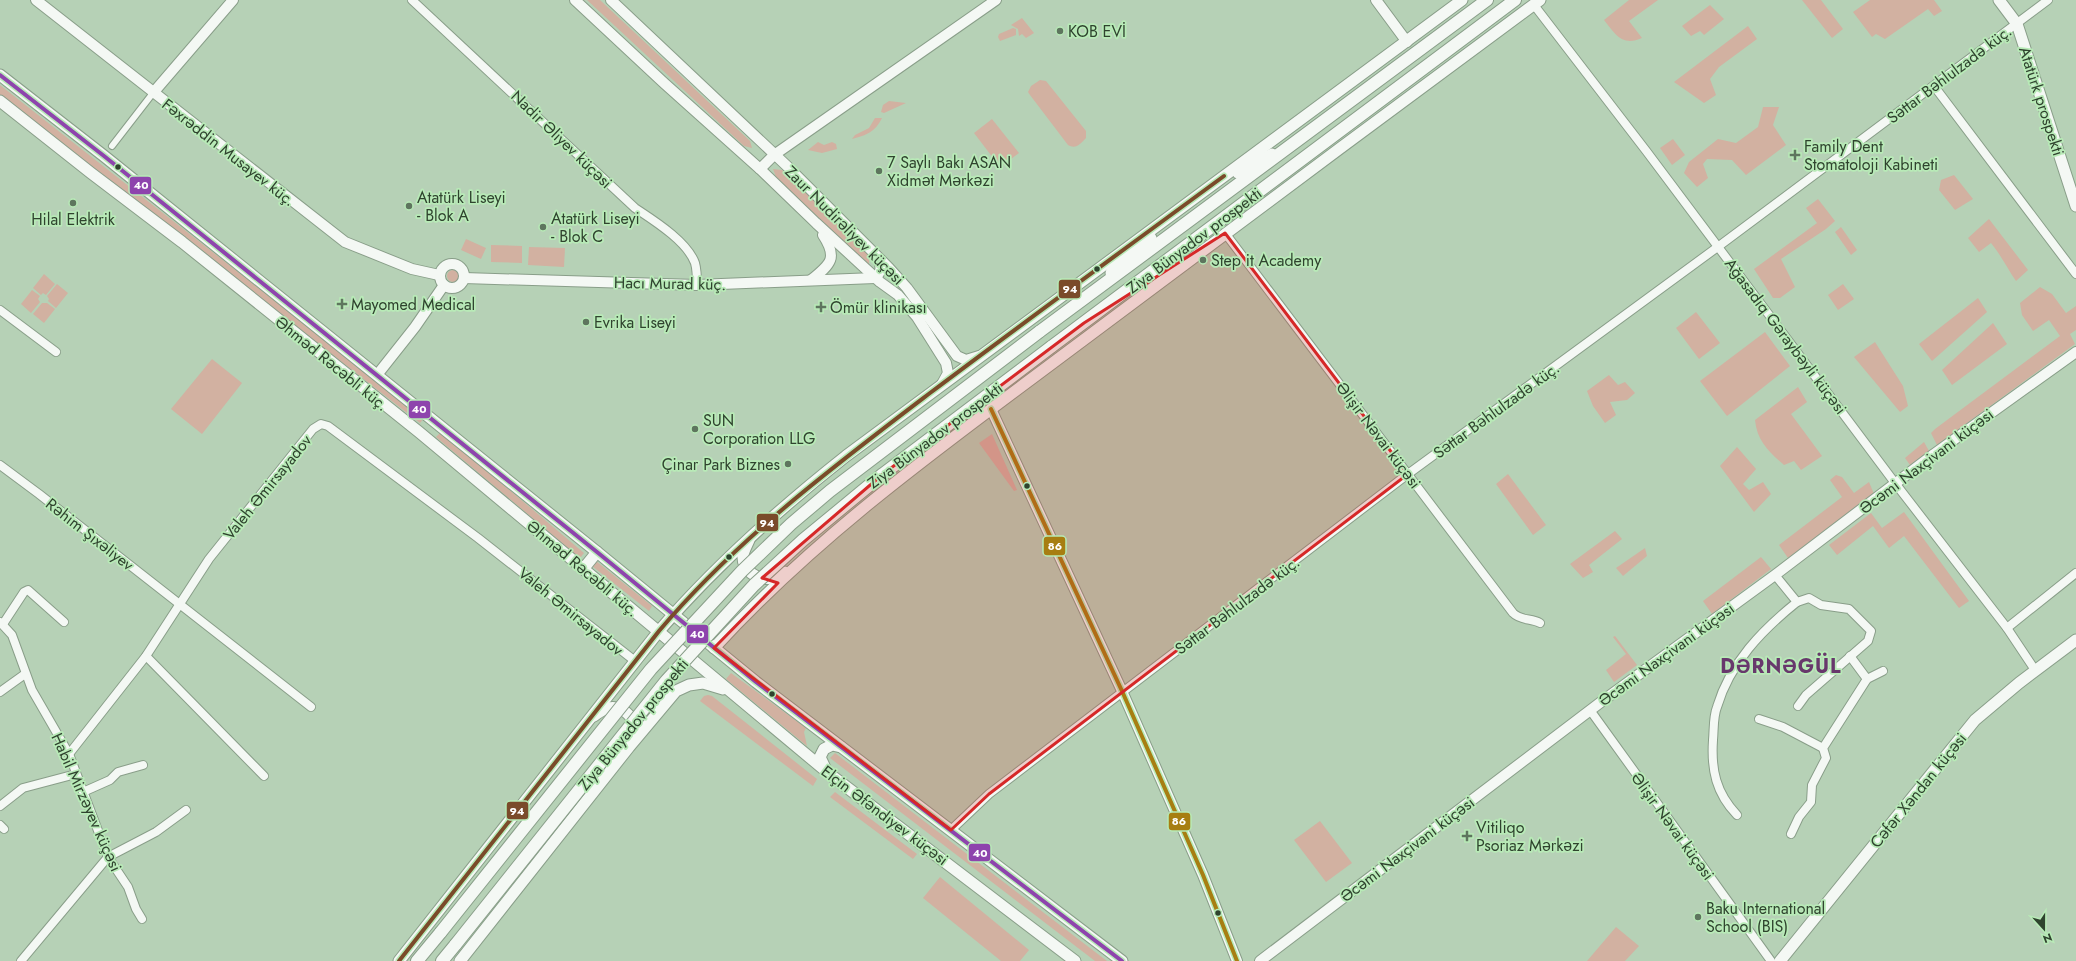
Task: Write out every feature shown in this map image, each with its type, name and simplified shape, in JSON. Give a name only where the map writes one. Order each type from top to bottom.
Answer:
[{"type":"main road","name":"Ziya Bünyadov prospekti","points":[[399,961],[588,720],[673,615],[751,536],[819,478],[979,356],[1462,0]]},
{"type":"main road","name":"Ziya Bünyadov prospekti","points":[[417,961],[652,669],[742,571],[791,524],[830,491],[1039,332],[1487,0]]},
{"type":"main road","name":"Ziya Bünyadov prospekti","points":[[442,961],[666,681],[754,585],[803,540],[883,474],[1515,0]]},
{"type":"main road","name":"Atatürk prospekti","points":[[1999,0],[2017,24],[2076,206]]},
{"type":"main road","name":"Ziya Bünyadov prospekti","points":[[714,648],[830,534],[991,409],[1225,233],[1537,2]]},
{"type":"main road","name":"Əhməd Rəcəbli küç.","points":[[0,75],[377,375],[714,648]]},
{"type":"main road","name":"Əhməd Rəcəbli küç.","points":[[0,101],[182,242],[419,432],[584,568],[698,665]]},
{"type":"main road","points":[[1074,306],[1199,195],[1299,140]]},
{"type":"main road","points":[[1084,322],[1225,233],[1309,154]]},
{"type":"main road","points":[[419,432],[430,418]]},
{"type":"main road","points":[[751,536],[743,555],[744,562],[752,574],[764,579],[772,578],[794,568]]},
{"type":"main road","points":[[584,568],[597,552]]},
{"type":"main road","name":"Cəfər Xəndan küçəsi","points":[[1780,961],[1977,718],[2076,640]]},
{"type":"main road","name":"Elçin Əfəndiyev küçəsi","points":[[714,648],[842,748],[952,830],[1122,961]]},
{"type":"main road","name":"Elçin Əfəndiyev küçəsi","points":[[698,665],[832,776],[1075,961]]},
{"type":"main road","name":"Ziya Bünyadov prospekti","points":[[460,961],[629,747],[676,691],[689,685],[702,683],[716,686],[738,699]]},
{"type":"main road","points":[[588,720],[609,707],[624,710],[632,720],[634,726],[629,747]]},
{"type":"main road","points":[[832,776],[822,765],[821,753],[827,746],[832,745],[842,748]]},
{"type":"street","name":"Fəxrəddin Musayev küç.","points":[[36,0],[154,94],[345,242],[412,269],[439,275]]},
{"type":"street","points":[[112,146],[233,0]]},
{"type":"street","name":"Nadir Əliyev küçəsi","points":[[412,0],[567,142],[635,208],[662,226],[684,247],[694,261],[697,271],[697,284]]},
{"type":"street","name":"Zaur Nudirəliyev küçəsi","points":[[575,0],[664,83],[760,169],[875,278],[898,295],[908,306],[943,356],[949,368],[942,384]]},
{"type":"street","name":"Zaur Nudirəliyev küçəsi","points":[[611,0],[774,155],[903,282],[957,356],[966,360],[979,356]]},
{"type":"street","name":"Zaur Nudirəliyev küçəsi","points":[[760,169],[774,155],[996,0]]},
{"type":"street","points":[[1376,0],[1407,42]]},
{"type":"street","name":"Səttar Bəhlulzadə küç.","points":[[952,830],[989,794],[1408,474],[1719,246],[2048,0]]},
{"type":"street","name":"Ağasadıq Gəraybəyli küçəsi","points":[[1537,2],[1895,483],[2007,628],[2036,670]]},
{"type":"street","points":[[1934,86],[2076,274]]},
{"type":"street","points":[[811,280],[829,264],[832,255],[829,244],[816,223]]},
{"type":"street","name":"Əlişir Nəvai küçəsi","points":[[1225,233],[1513,613],[1520,619],[1540,622]]},
{"type":"street","points":[[875,278],[881,271],[876,255]]},
{"type":"street","points":[[454,263],[463,270],[464,278],[460,285],[452,288],[444,285],[439,275],[443,267],[454,263]]},
{"type":"street","name":"Hacı Murad küç.","points":[[464,278],[697,284],[875,278]]},
{"type":"street","points":[[377,375],[415,327],[444,285]]},
{"type":"street","points":[[0,310],[56,352]]},
{"type":"street","name":"Əcəmi Naxçivani küçəsi","points":[[1260,961],[1590,710],[1775,575],[1895,483],[2076,352]]},
{"type":"street","points":[[991,409],[1122,691],[1203,875],[1237,961]]},
{"type":"street","name":"Valeh Əmirsayadov","points":[[69,754],[146,656],[209,559],[313,429],[321,424],[328,426],[478,538],[635,661]]},
{"type":"street","name":"Rəhim Şıxəliyev","points":[[0,465],[311,707]]},
{"type":"street","points":[[2007,628],[2076,573]]},
{"type":"street","points":[[1775,575],[1797,602]]},
{"type":"street","points":[[1,623],[24,592],[28,590],[64,622]]},
{"type":"street","points":[[1737,815],[1725,803],[1715,777],[1712,758],[1716,708],[1726,682],[1747,650],[1773,621],[1797,602],[1809,598],[1821,605],[1849,609],[1871,631],[1868,641],[1806,695],[1798,706]]},
{"type":"street","name":"Habil Mirzəyev küçəsi","points":[[1,623],[12,635],[25,674],[69,754],[108,857],[128,887],[136,909],[142,919]]},
{"type":"street","points":[[146,656],[264,776]]},
{"type":"street","points":[[1850,656],[1867,679]]},
{"type":"street","points":[[1823,748],[1867,679],[1883,671]]},
{"type":"street","points":[[0,692],[25,674]]},
{"type":"street","name":"Əlişir Nəvai küçəsi","points":[[1590,710],[1771,961]]},
{"type":"street","points":[[1759,719],[1783,727],[1823,748],[1826,758],[1812,786],[1811,802],[1799,817],[1791,834]]},
{"type":"street","points":[[83,792],[110,780],[118,772],[143,765]]},
{"type":"street","points":[[0,806],[23,788],[76,774]]},
{"type":"street","points":[[21,961],[108,857],[156,832],[186,810]]},
{"type":"highlighted area","points":[[1225,233],[1408,474],[989,794],[951,830],[714,648],[778,583],[762,578],[883,474],[1084,323]]},
{"type":"shaded area","points":[[587,0],[600,0],[750,141],[752,148],[744,146]]},
{"type":"shaded area","points":[[1629,0],[1658,0],[1629,21],[1642,38],[1629,41],[1620,38],[1604,20]]},
{"type":"shaded area","points":[[1802,0],[1821,0],[1843,29],[1832,38]]},
{"type":"shaded area","points":[[1870,0],[1934,0],[1942,11],[1934,16],[1928,9],[1885,39],[1876,34],[1872,37],[1853,12]]},
{"type":"shaded area","points":[[1710,5],[1724,19],[1704,35],[1700,31],[1691,36],[1682,26]]},
{"type":"shaded area","points":[[1022,18],[1034,33],[1026,38],[1022,34],[1019,36],[1018,29],[1011,25]]},
{"type":"shaded area","points":[[1748,26],[1757,39],[1719,67],[1710,79],[1716,95],[1704,103],[1674,82]]},
{"type":"shaded area","points":[[1013,28],[1016,29],[1016,35],[1000,41],[998,37],[999,34]]},
{"type":"shaded area","points":[[1040,80],[1046,81],[1086,131],[1086,138],[1078,145],[1073,147],[1068,145],[1028,92],[1031,86]]},
{"type":"shaded area","points":[[0,85],[424,418],[420,423],[0,96]]},
{"type":"shaded area","points":[[889,101],[906,103],[884,113],[881,112],[883,105]]},
{"type":"shaded area","points":[[1763,107],[1779,107],[1773,125],[1786,145],[1746,175],[1732,160],[1707,159],[1703,164],[1708,178],[1697,187],[1684,173],[1689,162],[1718,139],[1736,143],[1758,127]]},
{"type":"shaded area","points":[[875,118],[882,118],[873,130],[852,139],[855,135],[869,128]]},
{"type":"shaded area","points":[[992,119],[1019,153],[1000,167],[974,133]]},
{"type":"shaded area","points":[[1673,139],[1685,155],[1672,165],[1660,148]]},
{"type":"shaded area","points":[[818,142],[824,145],[832,142],[836,144],[837,149],[822,153],[808,150]]},
{"type":"shaded area","points":[[773,169],[782,170],[869,254],[869,268],[776,177]]},
{"type":"shaded area","points":[[1954,175],[1973,199],[1955,210],[1939,190],[1941,180]]},
{"type":"shaded area","points":[[1818,199],[1835,221],[1826,229],[1781,259],[1795,287],[1780,298],[1773,298],[1754,269],[1817,223],[1806,208]]},
{"type":"shaded area","points":[[1989,219],[2028,270],[2016,281],[1991,243],[1979,252],[1968,238]]},
{"type":"shaded area","points":[[1841,227],[1857,250],[1851,255],[1835,232]]},
{"type":"shaded area","points":[[466,239],[486,248],[481,259],[461,250]]},
{"type":"shaded area","points":[[491,245],[522,246],[522,263],[491,262]]},
{"type":"shaded area","points":[[529,247],[565,248],[564,267],[528,265]]},
{"type":"shaded area","points":[[453,270],[457,272],[459,276],[457,280],[453,282],[449,280],[447,276],[449,272]]},
{"type":"shaded area","points":[[44,274],[55,284],[46,295],[43,293],[41,295],[33,288]]},
{"type":"shaded area","points":[[57,284],[68,293],[56,308],[48,301],[49,299],[47,296]]},
{"type":"shaded area","points":[[1843,284],[1854,299],[1838,310],[1828,295]]},
{"type":"shaded area","points":[[2040,287],[2052,294],[2066,313],[2076,306],[2076,330],[2070,334],[2075,344],[1937,445],[1931,433],[1935,429],[2060,336],[2049,320],[2033,331],[2022,315],[2020,303]]},
{"type":"shaded area","points":[[32,290],[40,296],[38,299],[40,302],[31,313],[21,304]]},
{"type":"shaded area","points":[[1978,298],[1987,312],[1932,361],[1919,344]]},
{"type":"shaded area","points":[[42,303],[47,303],[55,309],[44,323],[33,314]]},
{"type":"shaded area","points":[[1696,312],[1720,343],[1699,359],[1676,328]]},
{"type":"shaded area","points":[[1993,323],[2007,344],[1952,385],[1942,370]]},
{"type":"shaded area","points":[[1765,332],[1790,366],[1727,416],[1700,381]]},
{"type":"shaded area","points":[[1875,342],[1903,386],[1908,406],[1900,412],[1854,357]]},
{"type":"shaded area","points":[[212,359],[242,383],[202,434],[171,409]]},
{"type":"shaded area","points":[[1609,375],[1618,385],[1625,382],[1635,393],[1627,400],[1610,402],[1616,415],[1605,423],[1593,406],[1587,391]]},
{"type":"shaded area","points":[[1798,387],[1807,402],[1791,414],[1822,456],[1801,470],[1794,461],[1784,465],[1769,451],[1758,434],[1755,420]]},
{"type":"shaded area","points":[[441,432],[584,553],[580,558],[436,437]]},
{"type":"shaded area","points":[[992,434],[1017,490],[1014,491],[979,443]]},
{"type":"shaded area","points":[[1924,442],[1929,451],[1910,465],[1905,458]]},
{"type":"shaded area","points":[[1737,447],[1756,469],[1743,484],[1749,490],[1763,482],[1771,494],[1754,512],[1720,466]]},
{"type":"shaded area","points":[[1508,474],[1546,525],[1533,535],[1496,484]]},
{"type":"shaded area","points":[[1836,475],[1842,477],[1854,493],[1869,482],[1874,494],[1788,558],[1779,545],[1842,497],[1830,480]]},
{"type":"shaded area","points":[[1904,512],[1969,601],[1959,608],[1904,536],[1889,548],[1873,526],[1837,555],[1829,545],[1871,513],[1882,528]]},
{"type":"shaded area","points":[[1615,531],[1622,539],[1589,565],[1593,572],[1583,578],[1570,564]]},
{"type":"shaded area","points":[[1645,548],[1647,556],[1623,576],[1616,568]]},
{"type":"shaded area","points":[[1761,557],[1771,569],[1712,614],[1703,601]]},
{"type":"shaded area","points":[[596,561],[652,606],[649,611],[592,566]]},
{"type":"shaded area","points":[[1615,636],[1637,665],[1614,682],[1606,670],[1626,654],[1613,637]]},
{"type":"shaded area","points":[[731,673],[806,728],[804,732],[807,746],[726,679]]},
{"type":"shaded area","points":[[704,696],[712,696],[817,779],[813,786],[700,701]]},
{"type":"shaded area","points":[[835,753],[1107,961],[1095,961],[830,758]]},
{"type":"shaded area","points":[[835,792],[917,854],[913,859],[830,797]]},
{"type":"shaded area","points":[[1320,821],[1352,863],[1326,882],[1294,840]]},
{"type":"shaded area","points":[[940,877],[1029,950],[1020,961],[1001,961],[923,898]]},
{"type":"shaded area","points":[[1616,927],[1639,946],[1625,961],[1587,961]]},
{"type":"transit line","name":"40","points":[[0,75],[104,156],[597,552],[756,682],[1122,961]]},
{"type":"transit line","name":"94","points":[[399,961],[659,631],[689,597],[721,565],[788,505],[858,448],[1003,338],[1224,176]]},
{"type":"transit line","name":"86","points":[[991,409],[1122,691],[1203,875],[1237,961]]},
{"type":"place","name":"KOB EVİ","points":[[1060,31]]},
{"type":"place","name":"Family Dent Stomatoloji Kabineti","points":[[1795,155]]},
{"type":"place","name":"7 Saylı Bakı ASAN Xidmət Mərkəzi","points":[[879,171]]},
{"type":"place","name":"Hilal Elektrik","points":[[73,203]]},
{"type":"place","name":"Atatürk Liseyi - Blok A","points":[[409,206]]},
{"type":"place","name":"Atatürk Liseyi - Blok C","points":[[543,227]]},
{"type":"place","name":"Step it Academy","points":[[1203,260]]},
{"type":"place","name":"Mayomed Medical","points":[[342,304]]},
{"type":"place","name":"Ömür klinikası","points":[[821,307]]},
{"type":"place","name":"Evrika Liseyi","points":[[586,322]]},
{"type":"place","name":"SUN Corporation LLG","points":[[695,429]]},
{"type":"place","name":"Çinar Park Biznes","points":[[788,464]]},
{"type":"place","name":"Vitiliqo Psoriaz Mərkəzi","points":[[1467,836]]},
{"type":"place","name":"Baku International School (BIS)","points":[[1698,917]]},
{"type":"district","name":"DƏRNƏGÜL","points":[[1781,666]]}]
